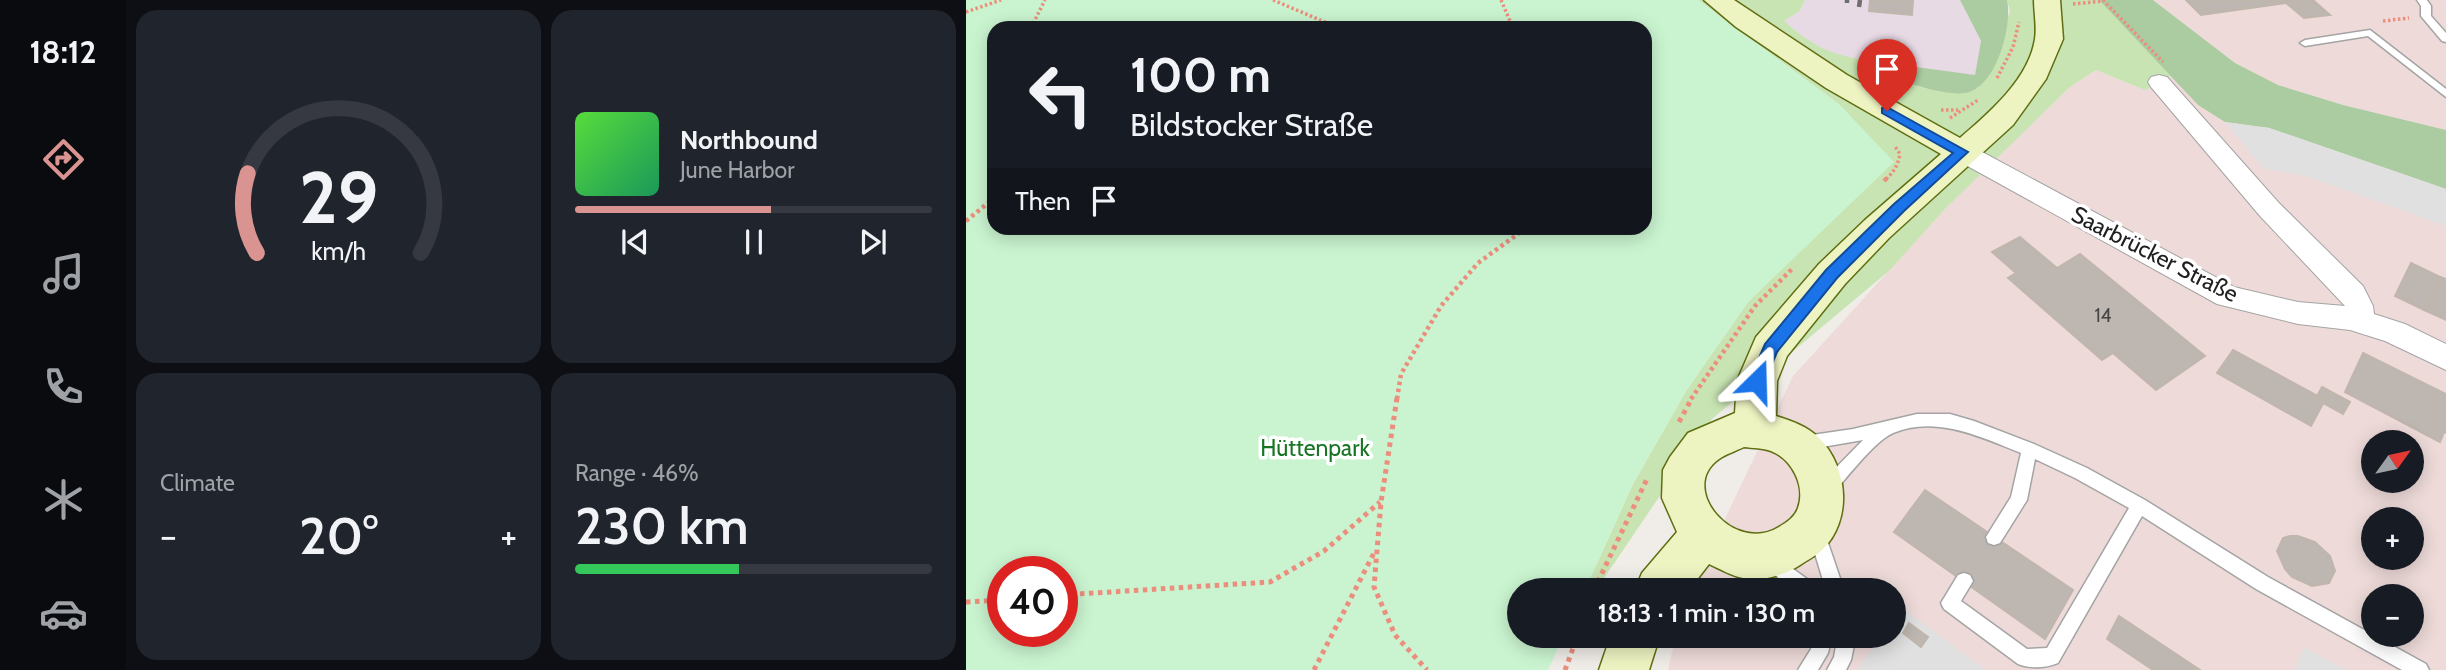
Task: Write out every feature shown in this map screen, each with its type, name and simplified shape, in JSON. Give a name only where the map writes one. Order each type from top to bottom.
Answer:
[{"type":"street","points":[[1717,0],[1781,46],[1929,136],[1962,152]]},
{"type":"street","points":[[1755,429],[1757,381],[1770,348],[1832,274],[1899,208],[2002,118],[2036,74],[2049,39],[2047,0]]},
{"type":"street","points":[[2159,82],[2269,209],[2353,294],[2359,306],[2360,321]]},
{"type":"street","name":"Saarbrücker Straße","points":[[1962,152],[2227,296],[2298,313],[2360,321],[2395,332],[2446,358]]},
{"type":"street","points":[[1755,429],[1776,433],[1795,444],[1815,466],[1818,509],[1799,542],[1783,551],[1765,556],[1745,556],[1726,551],[1703,535],[1687,514],[1683,497],[1688,465],[1698,452],[1725,433],[1755,429]]},
{"type":"street","points":[[1669,578],[1703,535]]},
{"type":"street","points":[[1624,670],[1632,648]]},
{"type":"lane","points":[[2422,0],[2426,6],[2426,16],[2446,39]]},
{"type":"lane","points":[[2305,43],[2370,33],[2446,94]]},
{"type":"lane","points":[[1795,444],[1917,421],[1950,421],[2029,449],[2138,505],[2262,583],[2420,670]]},
{"type":"lane","points":[[1832,578],[1818,509],[1854,458],[1887,428]]},
{"type":"lane","points":[[1994,537],[2019,500],[2029,449]]},
{"type":"lane","points":[[1965,582],[1950,603],[2024,657],[2052,657],[2138,505]]},
{"type":"lane","points":[[1765,556],[1793,578]]},
{"type":"lane","points":[[1807,670],[1820,648]]},
{"type":"lane","points":[[1836,670],[1844,648]]},
{"type":"path","points":[[966,12],[1001,0]]},
{"type":"path","points":[[1034,21],[1045,0]]},
{"type":"path","points":[[1273,0],[1322,21]]},
{"type":"path","points":[[1501,0],[1510,21]]},
{"type":"path","points":[[2102,0],[2172,71],[2159,82]]},
{"type":"path","points":[[2370,33],[2379,22],[2426,16]]},
{"type":"path","points":[[1996,80],[2013,47],[2019,20]]},
{"type":"path","points":[[1948,120],[1958,110],[1983,97]]},
{"type":"path","points":[[1877,188],[1895,170],[1900,154],[1884,137]]},
{"type":"path","points":[[966,221],[987,204]]},
{"type":"path","points":[[1427,670],[1395,635],[1374,587],[1381,502],[1401,374],[1441,306],[1478,263],[1516,235]]},
{"type":"path","points":[[1675,428],[1696,391],[1755,306],[1802,259]]},
{"type":"path","points":[[1600,578],[1649,476]]},
{"type":"path","points":[[1078,594],[1270,582],[1324,551],[1381,502]]},
{"type":"path","points":[[1314,670],[1377,547]]},
{"type":"path","points":[[966,602],[987,601]]},
{"type":"path","points":[[1565,670],[1573,648]]},
{"type":"shaded area","points":[[1805,0],[1960,0],[1981,41],[1975,76],[1840,56],[1809,43],[1784,21],[1800,11]]},
{"type":"shaded area","points":[[2153,0],[2446,0],[2446,130],[2343,105],[2278,85],[2235,63]]},
{"type":"shaded area","points":[[2096,70],[2145,90],[2171,76],[2198,105],[2446,189],[2446,670],[1668,670],[1673,648],[1906,648],[1906,578],[1697,578],[1793,376],[1945,209],[2070,87]]},
{"type":"shaded area","points":[[2225,122],[2269,128],[2446,189],[2446,226],[2309,177],[2263,168]]},
{"type":"shaded area","points":[[1906,611],[1986,670],[1857,670],[1873,648],[1906,648]]},
{"type":"shaded area","points":[[2304,647],[2346,670],[2294,670]]},
{"type":"green space","name":"Hüttenpark","points":[[966,0],[1698,0],[1840,105],[1894,162],[1748,302],[1686,391],[1633,484],[1590,578],[1507,578],[1507,648],[1558,648],[1548,670],[966,670]]},
{"type":"green space","points":[[1698,0],[1805,0],[1800,11],[1784,21],[1818,46],[1839,54],[1879,62],[1879,74],[1928,89],[1954,92],[1978,88],[2010,12],[2007,0],[2099,0],[2171,76],[2145,90],[2096,70],[2070,87],[1945,209],[1890,270],[1712,419],[1604,578],[1590,578],[1633,484],[1686,391],[1748,302],[1804,247],[1840,105]]},
{"type":"green space","points":[[1960,0],[2007,0],[2007,25],[2000,54],[1985,80],[1976,89],[1965,93],[1946,92],[1879,74],[1879,62],[1975,75],[1981,41]]},
{"type":"green space","points":[[2099,0],[2153,0],[2235,63],[2278,85],[2343,105],[2446,130],[2446,189],[2269,128],[2225,122],[2198,105]]},
{"type":"building","points":[[1870,0],[1913,0],[1912,15],[1869,11]]},
{"type":"building","points":[[2186,0],[2313,0],[2330,15],[2304,18],[2286,3],[2201,15]]},
{"type":"building","points":[[2020,237],[2057,268],[2080,254],[2205,356],[2156,390],[2113,353],[2102,360],[2008,278],[2016,273],[1992,252]]},
{"type":"building","points":[[2411,263],[2440,277],[2424,310],[2395,296]]},
{"type":"building","points":[[2440,277],[2446,279],[2446,320],[2424,310]]},
{"type":"building","points":[[2233,350],[2325,400],[2311,426],[2217,373]]},
{"type":"building","points":[[2363,353],[2446,394],[2446,433],[2444,432],[2440,442],[2424,434],[2424,430],[2417,430],[2345,392]]},
{"type":"building","points":[[2322,387],[2350,402],[2343,414],[2323,403],[2325,400],[2317,396]]},
{"type":"building","points":[[1925,490],[2073,590],[2045,639],[1894,532]]},
{"type":"building","points":[[2290,536],[2315,542],[2330,556],[2335,571],[2329,583],[2312,586],[2292,577],[2285,569],[2277,551],[2283,538]]},
{"type":"building","points":[[2119,616],[2200,670],[2153,670],[2107,639]]},
{"type":"building","points":[[1909,623],[1928,637],[1921,647],[1906,635]]},
{"type":"railway","points":[[1859,7],[1860,0]]},
{"type":"route","points":[[1757,381],[1770,348],[1832,274],[1899,208],[1962,152],[1887,111]]}]
